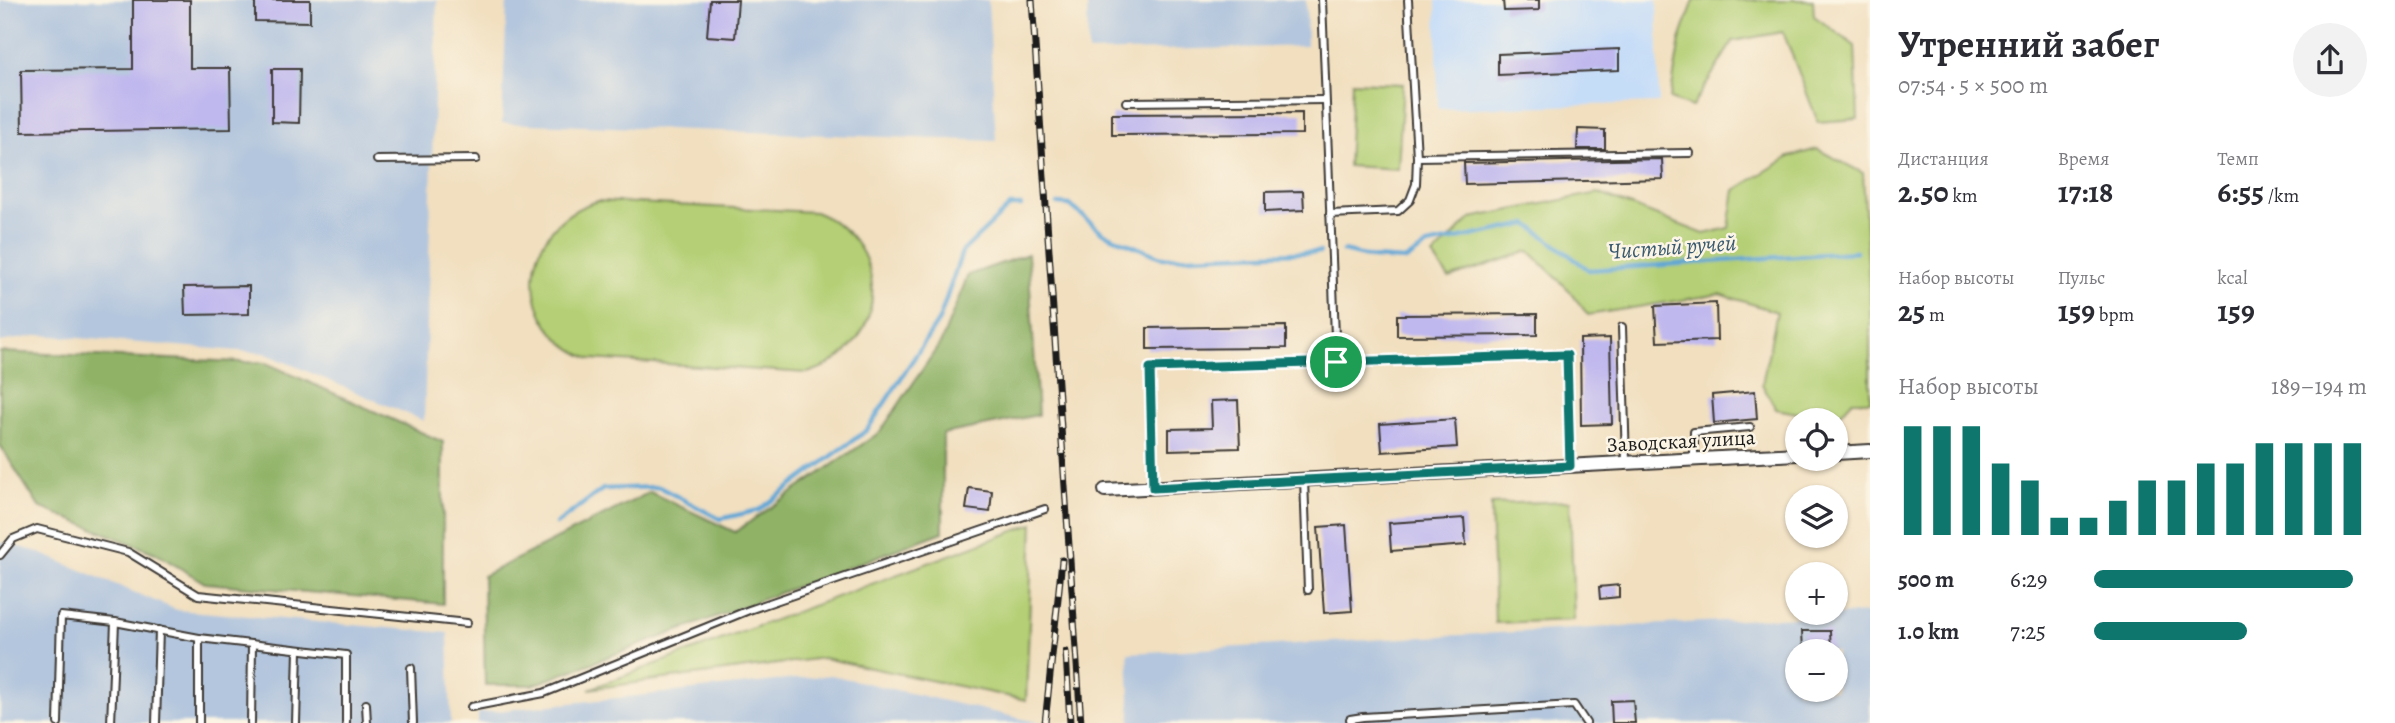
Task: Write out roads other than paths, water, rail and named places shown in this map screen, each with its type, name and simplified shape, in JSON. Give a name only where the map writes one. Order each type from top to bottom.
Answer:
[{"type":"street","points":[[1848,452],[1870,451]]},
{"type":"street","name":"Заводская улица","points":[[1105,490],[1785,455]]},
{"type":"lane","points":[[1322,0],[1336,362]]},
{"type":"lane","points":[[1330,214],[1398,211],[1410,200],[1416,184],[1417,157],[1408,0]]},
{"type":"lane","points":[[1126,102],[1325,100]]},
{"type":"lane","points":[[1417,157],[1690,153]]},
{"type":"lane","points":[[377,160],[476,159]]},
{"type":"lane","points":[[1622,327],[1626,463]]},
{"type":"lane","points":[[1153,488],[1150,368],[1567,355],[1570,466]]},
{"type":"lane","points":[[1694,459],[1694,432],[1750,427]]},
{"type":"lane","points":[[1304,480],[1308,590]]},
{"type":"lane","points":[[471,706],[544,693],[749,611],[1045,509]]},
{"type":"lane","points":[[0,555],[13,539],[37,529],[128,552],[198,595],[467,623]]},
{"type":"lane","points":[[58,723],[61,616],[116,622],[199,638],[346,655],[346,723]]},
{"type":"lane","points":[[111,723],[116,622]]},
{"type":"lane","points":[[156,723],[159,630]]},
{"type":"lane","points":[[199,638],[200,723]]},
{"type":"lane","points":[[251,723],[252,645]]},
{"type":"lane","points":[[296,723],[298,650]]},
{"type":"lane","points":[[411,668],[413,723]]},
{"type":"lane","points":[[366,704],[367,723]]},
{"type":"lane","points":[[1351,723],[1350,719],[1363,716],[1574,705],[1586,723]]},
{"type":"waterway","name":"Чистый ручей","points":[[1058,204],[1070,205],[1103,233],[1163,258],[1320,252]]},
{"type":"waterway","points":[[556,524],[603,489],[659,487],[720,519],[759,510],[867,430],[939,320],[962,252],[1010,206],[1021,206]]},
{"type":"waterway","name":"Чистый ручей","points":[[1343,251],[1372,258],[1406,260],[1428,245],[1528,224],[1589,270],[1856,252]]},
{"type":"railway","points":[[1032,0],[1081,723]]},
{"type":"railway","points":[[1045,723],[1062,560]]},
{"type":"railway","points":[[1066,652],[1070,723]]}]
